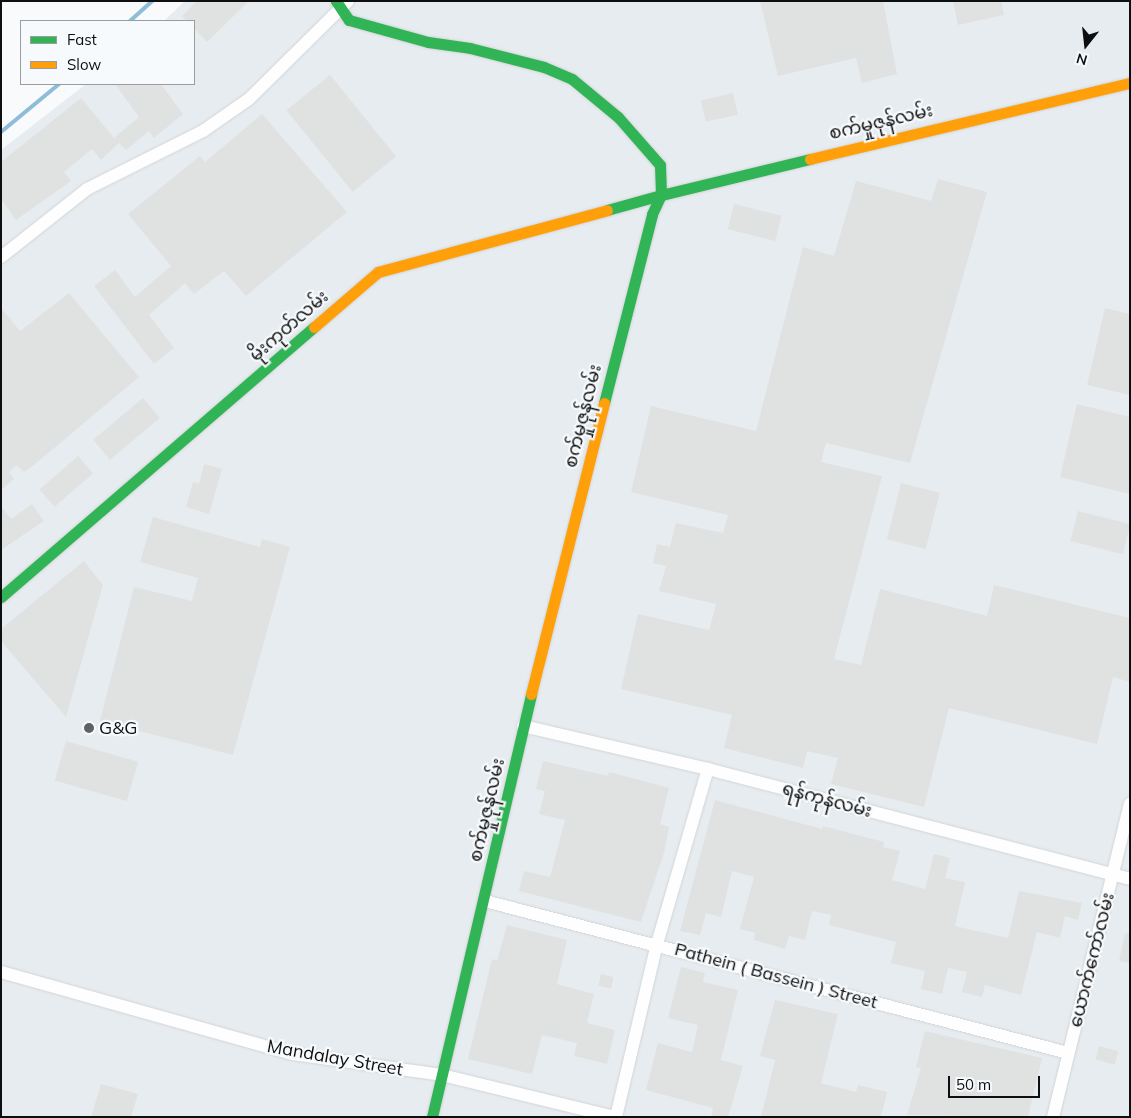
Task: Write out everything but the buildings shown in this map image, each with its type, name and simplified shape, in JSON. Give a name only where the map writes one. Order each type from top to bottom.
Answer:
[{"type":"street","points":[[1,258],[87,189],[203,131],[249,99],[341,4],[349,20],[386,32],[544,66],[572,79],[618,117],[660,165],[661,195]]},
{"type":"street","name":"စက်မှုဇုန်လမ်း","points":[[432,1117],[524,726],[652,214],[661,195],[670,191],[1130,83]]},
{"type":"street","name":"မိုးကုတ်လမ်း","points":[[1,597],[378,272],[661,195]]},
{"type":"street","name":"ရန်ကုန်လမ်း","points":[[524,726],[708,769],[1130,879]]},
{"type":"street","points":[[615,1117],[657,944],[708,769]]},
{"type":"street","name":"ယောက်ကော်လမ်း","points":[[1052,1117],[1130,803]]},
{"type":"street","name":"Pathein ( Bassein ) Street","points":[[484,901],[657,944],[1068,1053]]},
{"type":"street","name":"Mandalay Street","points":[[1,972],[293,1054],[442,1076],[615,1117]]},
{"type":"shaded area","points":[[185,1],[1130,1],[1130,1117],[1,1117],[1,150],[85,85],[195,85],[195,20],[165,20]]},
{"type":"waterway","points":[[131,20],[152,1]]},
{"type":"waterway","points":[[1,132],[58,85]]},
{"type":"traffic: fast","points":[[336,1],[349,20],[428,42],[470,48],[544,67],[572,79],[618,117],[660,165],[661,195],[607,210]]},
{"type":"traffic: fast","points":[[604,403],[652,214],[661,195],[810,159]]},
{"type":"traffic: fast","points":[[1,597],[314,327]]},
{"type":"traffic: fast","points":[[432,1117],[531,694]]},
{"type":"traffic: slow","points":[[810,159],[1130,83]]},
{"type":"traffic: slow","points":[[314,327],[378,272],[607,210]]},
{"type":"traffic: slow","points":[[531,694],[604,403]]},
{"type":"place","name":"G&G","points":[[89,728]]}]
